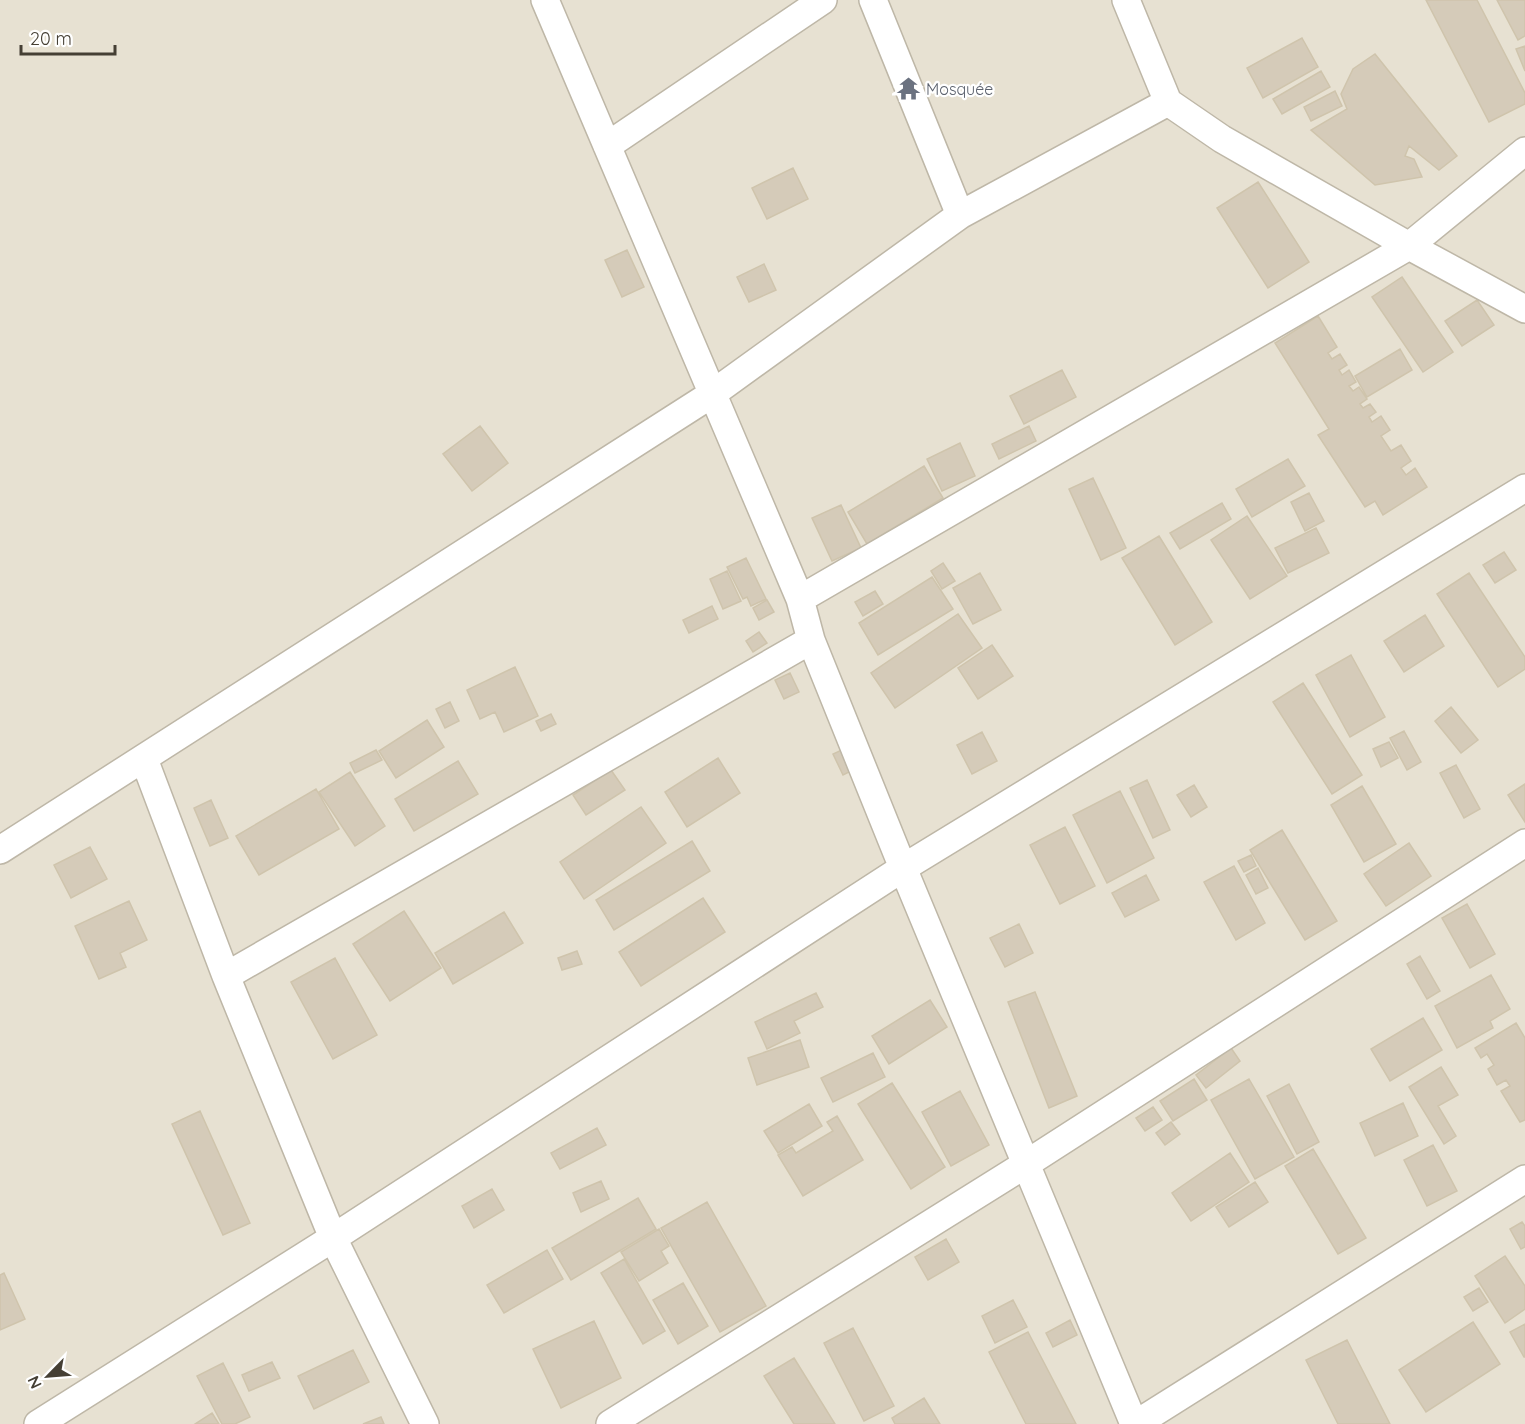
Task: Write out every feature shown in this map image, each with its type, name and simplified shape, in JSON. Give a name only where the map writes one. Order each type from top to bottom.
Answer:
[{"type":"street","points":[[545,0],[800,599],[811,640],[903,868],[1135,1424],[1525,1179]]},
{"type":"street","points":[[607,147],[824,0]]},
{"type":"street","points":[[873,0],[960,216]]},
{"type":"street","points":[[1126,0],[1168,102],[1222,139],[1409,246],[1525,309]]},
{"type":"street","points":[[0,850],[712,394],[960,216],[1168,102]]},
{"type":"street","points":[[800,599],[1409,246],[1525,151]]},
{"type":"street","points":[[38,1424],[333,1238],[903,868],[1525,488]]},
{"type":"street","points":[[226,976],[811,640]]},
{"type":"street","points":[[144,759],[226,976],[333,1238],[425,1424]]},
{"type":"street","points":[[610,1424],[1026,1164],[1525,843]]},
{"type":"shaded area","points":[[0,0],[1525,0],[1525,1424],[0,1424]]},
{"type":"building","points":[[1426,0],[1477,0],[1525,93],[1525,104],[1489,122]]},
{"type":"building","points":[[1497,0],[1525,0],[1525,36],[1518,40]]},
{"type":"building","points":[[1302,38],[1318,67],[1263,98],[1247,68]]},
{"type":"building","points":[[1525,46],[1525,71],[1516,49]]},
{"type":"building","points":[[1375,54],[1457,156],[1439,170],[1409,146],[1405,156],[1414,159],[1422,177],[1375,185],[1311,130],[1347,109],[1341,94],[1353,69]]},
{"type":"building","points":[[1321,71],[1330,87],[1282,114],[1273,99]]},
{"type":"building","points":[[1335,91],[1342,106],[1311,121],[1304,107]]},
{"type":"building","points":[[793,168],[808,199],[767,219],[752,188]]},
{"type":"building","points":[[1258,182],[1309,262],[1268,288],[1217,208]]},
{"type":"building","points":[[627,250],[644,287],[622,297],[605,260]]},
{"type":"building","points":[[764,264],[776,290],[749,302],[737,277]]},
{"type":"building","points":[[1402,277],[1453,352],[1423,372],[1372,297]]},
{"type":"building","points":[[1477,300],[1494,325],[1462,346],[1445,321]]},
{"type":"building","points":[[1318,316],[1337,347],[1328,353],[1332,359],[1340,354],[1347,365],[1339,370],[1342,375],[1349,370],[1356,382],[1349,386],[1353,391],[1359,387],[1367,399],[1360,404],[1363,408],[1370,404],[1376,412],[1369,417],[1372,422],[1381,416],[1390,430],[1381,436],[1391,451],[1401,445],[1411,461],[1401,468],[1406,475],[1415,468],[1427,487],[1383,515],[1375,501],[1365,507],[1318,435],[1329,429],[1275,343]]},
{"type":"building","points":[[1400,349],[1412,370],[1367,397],[1355,376]]},
{"type":"building","points":[[1062,370],[1076,397],[1024,424],[1010,396]]},
{"type":"building","points":[[480,426],[508,463],[472,491],[443,454]]},
{"type":"building","points":[[1029,426],[1036,441],[999,459],[992,444]]},
{"type":"building","points":[[960,443],[975,476],[942,491],[927,459]]},
{"type":"building","points":[[1288,459],[1305,486],[1252,517],[1236,489]]},
{"type":"building","points":[[924,466],[943,498],[867,544],[848,512]]},
{"type":"building","points":[[1093,478],[1126,548],[1101,560],[1069,489]]},
{"type":"building","points":[[1309,493],[1324,521],[1305,531],[1291,502]]},
{"type":"building","points":[[1222,503],[1231,519],[1180,549],[1170,533]]},
{"type":"building","points":[[841,505],[861,548],[832,561],[812,518]]},
{"type":"building","points":[[1247,516],[1287,576],[1250,599],[1211,540]]},
{"type":"building","points":[[1316,528],[1329,553],[1288,573],[1275,548]]},
{"type":"building","points":[[1159,536],[1212,622],[1175,645],[1122,558]]},
{"type":"building","points":[[1504,552],[1516,570],[1495,583],[1483,565]]},
{"type":"building","points":[[746,558],[766,599],[751,606],[747,597],[743,599],[727,567]]},
{"type":"building","points":[[943,563],[955,581],[942,589],[931,571]]},
{"type":"building","points":[[727,571],[741,601],[723,609],[710,579]]},
{"type":"building","points":[[980,573],[1001,610],[973,624],[953,588]]},
{"type":"building","points":[[1469,573],[1525,657],[1525,669],[1498,687],[1437,594]]},
{"type":"building","points":[[932,577],[953,609],[878,655],[859,623]]},
{"type":"building","points":[[875,591],[883,604],[863,616],[855,602]]},
{"type":"building","points":[[767,600],[774,612],[759,620],[753,608]]},
{"type":"building","points":[[712,606],[718,619],[689,633],[683,620]]},
{"type":"building","points":[[958,614],[982,648],[895,708],[871,673]]},
{"type":"building","points":[[1425,615],[1444,646],[1404,672],[1384,641]]},
{"type":"building","points":[[759,632],[767,643],[753,652],[746,641]]},
{"type":"building","points":[[992,645],[1013,676],[978,699],[958,668]]},
{"type":"building","points":[[1351,655],[1385,717],[1350,737],[1316,675]]},
{"type":"building","points":[[515,667],[538,716],[504,732],[495,712],[480,719],[467,690]]},
{"type":"building","points":[[790,673],[799,692],[784,699],[775,680]]},
{"type":"building","points":[[1303,683],[1362,775],[1332,794],[1273,702]]},
{"type":"building","points":[[450,702],[459,721],[445,728],[436,709]]},
{"type":"building","points":[[1451,707],[1478,740],[1461,753],[1435,721]]},
{"type":"building","points":[[551,714],[556,724],[541,731],[536,721]]},
{"type":"building","points":[[427,720],[444,747],[396,778],[379,751]]},
{"type":"building","points":[[1404,731],[1421,762],[1407,770],[1390,738]]},
{"type":"building","points":[[982,732],[997,761],[972,774],[957,745]]},
{"type":"building","points":[[1389,742],[1398,758],[1381,767],[1373,749]]},
{"type":"building","points":[[846,748],[855,769],[843,775],[833,754]]},
{"type":"building","points":[[376,750],[382,760],[355,773],[350,763]]},
{"type":"building","points":[[718,758],[740,793],[687,827],[665,792]]},
{"type":"building","points":[[458,761],[478,794],[414,831],[395,799]]},
{"type":"building","points":[[1456,765],[1480,809],[1464,818],[1440,773]]},
{"type":"building","points":[[611,770],[625,790],[586,815],[573,795]]},
{"type":"building","points":[[350,772],[385,826],[355,846],[319,792]]},
{"type":"building","points":[[1147,780],[1170,830],[1153,838],[1130,788]]},
{"type":"building","points":[[1525,784],[1525,822],[1508,795]]},
{"type":"building","points":[[1194,785],[1207,807],[1191,817],[1177,795]]},
{"type":"building","points":[[1362,786],[1396,844],[1364,862],[1331,805]]},
{"type":"building","points":[[316,789],[339,829],[259,875],[236,836]]},
{"type":"building","points":[[1120,791],[1154,858],[1107,883],[1073,815]]},
{"type":"building","points":[[211,800],[228,838],[210,846],[194,808]]},
{"type":"building","points":[[641,807],[666,843],[584,899],[560,862]]},
{"type":"building","points":[[1065,827],[1095,886],[1060,904],[1030,845]]},
{"type":"building","points":[[1282,830],[1337,921],[1305,940],[1250,850]]},
{"type":"building","points":[[692,841],[710,871],[614,930],[596,900]]},
{"type":"building","points":[[1409,843],[1431,876],[1386,906],[1364,874]]},
{"type":"building","points":[[90,847],[107,879],[71,898],[54,865]]},
{"type":"building","points":[[1251,855],[1256,866],[1244,872],[1238,861]]},
{"type":"building","points":[[1234,866],[1265,923],[1236,940],[1204,882]]},
{"type":"building","points":[[1258,868],[1268,888],[1256,894],[1246,875]]},
{"type":"building","points":[[1146,875],[1159,900],[1125,917],[1112,893]]},
{"type":"building","points":[[703,898],[725,932],[641,986],[619,952]]},
{"type":"building","points":[[129,901],[147,940],[120,953],[126,967],[99,979],[75,926]]},
{"type":"building","points":[[1467,904],[1495,954],[1470,968],[1442,918]]},
{"type":"building","points":[[404,911],[441,968],[390,1001],[353,944]]},
{"type":"building","points":[[504,912],[523,943],[453,984],[435,953]]},
{"type":"building","points":[[1019,924],[1033,953],[1005,967],[990,938]]},
{"type":"building","points":[[577,951],[582,964],[562,970],[558,958]]},
{"type":"building","points":[[1420,956],[1440,991],[1427,999],[1407,964]]},
{"type":"building","points":[[335,958],[377,1035],[333,1059],[291,982]]},
{"type":"building","points":[[1491,975],[1510,1009],[1490,1021],[1493,1028],[1457,1048],[1435,1006]]},
{"type":"building","points":[[1035,992],[1077,1096],[1049,1108],[1008,1002]]},
{"type":"building","points":[[816,993],[823,1007],[794,1021],[800,1033],[767,1049],[755,1022]]},
{"type":"building","points":[[930,1000],[947,1027],[889,1064],[872,1036]]},
{"type":"building","points":[[1423,1018],[1442,1050],[1390,1081],[1371,1049]]},
{"type":"building","points":[[1516,1023],[1525,1038],[1525,1120],[1520,1122],[1501,1091],[1510,1086],[1506,1080],[1497,1085],[1488,1069],[1494,1065],[1487,1054],[1481,1058],[1475,1048]]},
{"type":"building","points":[[800,1040],[809,1067],[757,1085],[748,1058]]},
{"type":"building","points":[[1231,1048],[1240,1061],[1206,1088],[1196,1075]]},
{"type":"building","points":[[873,1053],[885,1077],[833,1102],[821,1078]]},
{"type":"building","points":[[1441,1067],[1458,1095],[1438,1106],[1456,1136],[1444,1144],[1409,1087]]},
{"type":"building","points":[[1194,1079],[1207,1100],[1173,1121],[1160,1101]]},
{"type":"building","points":[[1249,1079],[1294,1157],[1255,1179],[1211,1100]]},
{"type":"building","points":[[892,1083],[945,1167],[911,1189],[858,1104]]},
{"type":"building","points":[[1289,1084],[1319,1142],[1297,1154],[1267,1096]]},
{"type":"building","points":[[960,1091],[989,1145],[951,1166],[922,1112]]},
{"type":"building","points":[[1403,1103],[1418,1136],[1375,1156],[1360,1123]]},
{"type":"building","points":[[809,1104],[822,1126],[778,1153],[764,1131]]},
{"type":"building","points":[[1153,1107],[1162,1120],[1145,1131],[1136,1118]]},
{"type":"building","points":[[200,1111],[250,1223],[223,1235],[172,1124]]},
{"type":"building","points":[[837,1116],[863,1160],[803,1196],[778,1155],[792,1147],[796,1153],[833,1131],[827,1122]]},
{"type":"building","points":[[1171,1122],[1180,1134],[1165,1145],[1156,1133]]},
{"type":"building","points":[[597,1128],[606,1145],[560,1169],[551,1153]]},
{"type":"building","points":[[1433,1145],[1457,1191],[1427,1206],[1404,1160]]},
{"type":"building","points":[[1313,1149],[1366,1238],[1338,1254],[1285,1166]]},
{"type":"building","points":[[1230,1153],[1249,1182],[1191,1221],[1172,1193]]},
{"type":"building","points":[[601,1181],[609,1199],[581,1212],[573,1193]]},
{"type":"building","points":[[1255,1182],[1268,1202],[1229,1227],[1216,1207]]},
{"type":"building","points":[[492,1189],[504,1210],[474,1228],[462,1206]]},
{"type":"building","points":[[638,1198],[656,1229],[571,1280],[552,1248]]},
{"type":"building","points":[[707,1202],[766,1306],[720,1332],[661,1228]]},
{"type":"building","points":[[1522,1222],[1525,1226],[1525,1247],[1521,1249],[1510,1229]]},
{"type":"building","points":[[659,1229],[669,1246],[661,1251],[668,1263],[639,1281],[621,1252]]},
{"type":"building","points":[[946,1239],[959,1262],[928,1280],[915,1257]]},
{"type":"building","points":[[547,1250],[563,1279],[504,1313],[487,1285]]},
{"type":"building","points":[[1505,1256],[1525,1286],[1525,1309],[1505,1323],[1475,1276]]},
{"type":"building","points":[[624,1259],[665,1331],[643,1344],[601,1273]]},
{"type":"building","points":[[4,1273],[25,1319],[0,1330],[0,1275]]},
{"type":"building","points":[[683,1283],[708,1326],[678,1344],[653,1300]]},
{"type":"building","points":[[1479,1288],[1488,1302],[1473,1311],[1464,1297]]},
{"type":"building","points":[[1013,1300],[1027,1327],[995,1343],[982,1316]]},
{"type":"building","points":[[1070,1320],[1077,1335],[1053,1347],[1046,1333]]},
{"type":"building","points":[[594,1321],[621,1378],[561,1408],[533,1349]]},
{"type":"building","points":[[1473,1322],[1500,1364],[1426,1412],[1399,1370]]},
{"type":"building","points":[[1525,1324],[1525,1357],[1524,1357],[1510,1332]]},
{"type":"building","points":[[853,1328],[894,1406],[864,1421],[824,1343]]},
{"type":"building","points":[[1028,1332],[1076,1424],[1026,1424],[989,1352]]},
{"type":"building","points":[[1347,1340],[1390,1424],[1338,1424],[1306,1360]]},
{"type":"building","points":[[353,1350],[369,1382],[314,1409],[298,1376]]},
{"type":"building","points":[[794,1358],[835,1424],[794,1424],[764,1376]]},
{"type":"building","points":[[272,1362],[280,1378],[249,1391],[242,1375]]},
{"type":"building","points":[[223,1363],[250,1417],[235,1424],[222,1424],[197,1376]]},
{"type":"building","points":[[924,1398],[940,1424],[895,1424],[892,1418]]},
{"type":"building","points":[[212,1413],[219,1424],[195,1424]]},
{"type":"building","points":[[381,1417],[384,1424],[363,1424]]},
{"type":"place","name":"Mosquée","points":[[908,89]]}]
